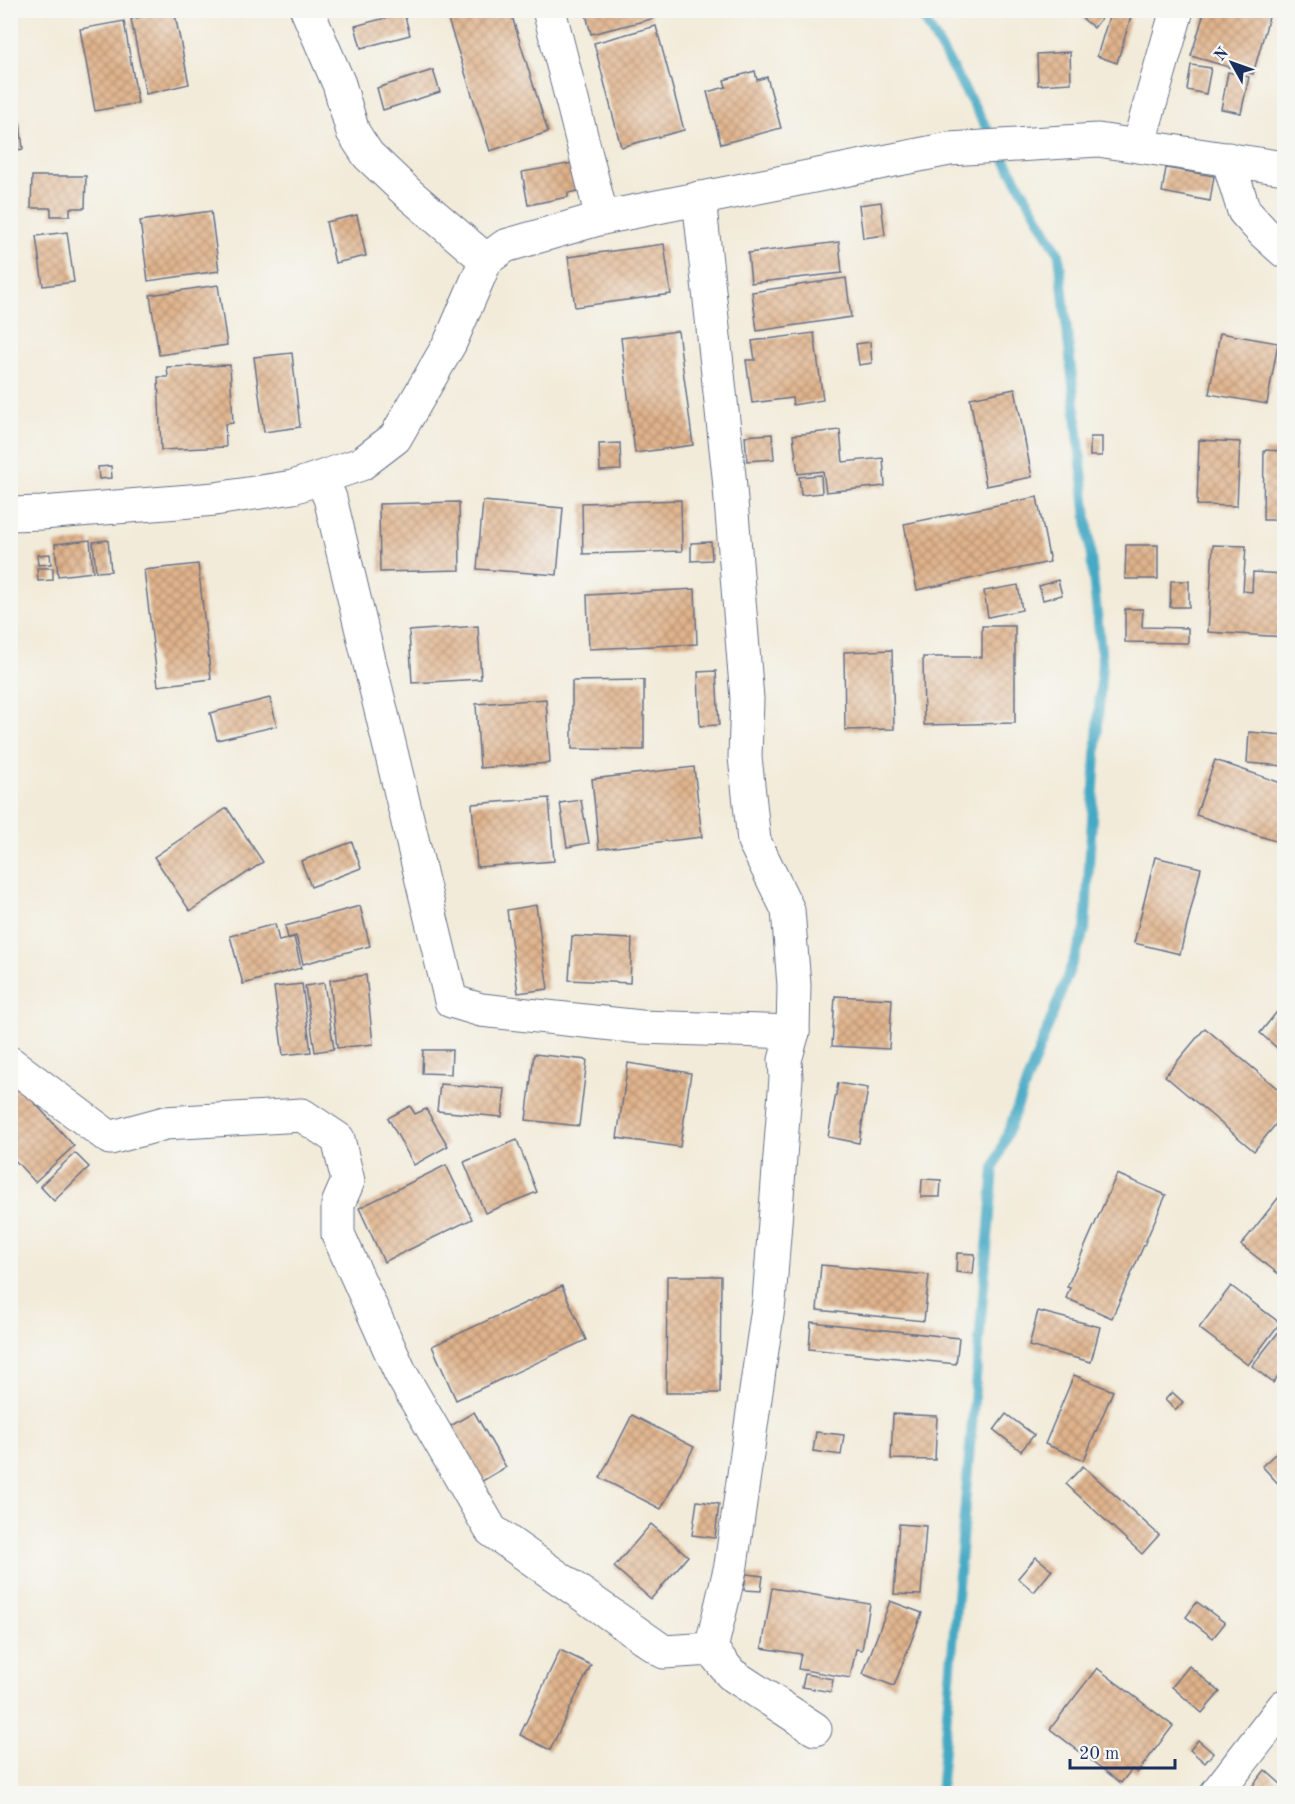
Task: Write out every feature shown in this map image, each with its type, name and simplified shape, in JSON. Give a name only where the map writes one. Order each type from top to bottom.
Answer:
[{"type":"street","points":[[307,10],[339,84],[353,132],[368,155],[486,260]]},
{"type":"street","points":[[549,10],[602,218]]},
{"type":"street","points":[[1138,146],[1177,10]]},
{"type":"street","points":[[10,514],[215,499],[293,487],[361,464],[395,438],[450,343],[486,260],[505,246],[602,218],[949,149],[1098,140],[1284,168]]},
{"type":"street","points":[[1228,159],[1244,211],[1284,251]]},
{"type":"street","points":[[699,198],[730,488],[747,699],[746,757],[754,841],[788,910],[794,985],[793,1032],[785,1060],[786,1078],[769,1301],[731,1565],[711,1649]]},
{"type":"street","points":[[321,478],[330,498],[451,1001],[481,1010],[641,1027],[793,1032]]},
{"type":"street","points":[[10,1063],[110,1138],[165,1123],[302,1115],[338,1139],[348,1181],[338,1204],[338,1234],[400,1372],[491,1530],[664,1652],[711,1649]]},
{"type":"street","points":[[711,1649],[731,1674],[815,1729]]},
{"type":"street","points":[[1216,1794],[1284,1706]]},
{"type":"building","points":[[174,10],[189,84],[146,94],[131,19]]},
{"type":"building","points":[[445,10],[510,10],[548,132],[490,151]]},
{"type":"building","points":[[585,10],[650,10],[652,19],[591,34]]},
{"type":"building","points":[[1080,10],[1108,10],[1094,28],[1077,14]]},
{"type":"building","points":[[1111,10],[1133,10],[1117,63],[1097,56]]},
{"type":"building","points":[[1205,10],[1271,10],[1253,74],[1191,56]]},
{"type":"building","points":[[404,13],[410,35],[361,48],[355,26]]},
{"type":"building","points":[[124,21],[138,103],[95,111],[80,29]]},
{"type":"building","points":[[656,26],[684,130],[621,147],[594,43]]},
{"type":"building","points":[[1070,52],[1071,83],[1038,85],[1037,54]]},
{"type":"building","points":[[1191,65],[1211,68],[1206,94],[1187,90]]},
{"type":"building","points":[[433,70],[440,92],[383,110],[377,88]]},
{"type":"building","points":[[755,71],[757,80],[767,77],[781,128],[721,144],[707,92],[726,87],[724,80]]},
{"type":"building","points":[[1228,72],[1249,77],[1241,113],[1221,109]]},
{"type":"building","points":[[20,122],[23,149],[10,151],[10,123]]},
{"type":"building","points":[[573,163],[578,191],[568,193],[568,197],[528,205],[522,172]]},
{"type":"building","points":[[1166,168],[1214,176],[1210,201],[1162,192]]},
{"type":"building","points":[[32,176],[86,176],[85,208],[70,208],[70,216],[51,216],[51,208],[31,208]]},
{"type":"building","points":[[881,202],[885,235],[863,238],[859,205]]},
{"type":"building","points":[[211,211],[219,271],[148,281],[140,221]]},
{"type":"building","points":[[357,215],[366,256],[335,263],[326,222]]},
{"type":"building","points":[[67,232],[74,282],[43,286],[36,236]]},
{"type":"building","points":[[839,242],[842,273],[751,283],[748,253]]},
{"type":"building","points":[[664,244],[671,294],[575,307],[568,257]]},
{"type":"building","points":[[846,278],[851,317],[757,331],[752,292]]},
{"type":"building","points":[[218,285],[227,345],[159,355],[150,295]]},
{"type":"building","points":[[678,331],[693,445],[635,453],[621,338]]},
{"type":"building","points":[[814,333],[823,400],[793,405],[792,398],[752,403],[746,360],[755,360],[752,341]]},
{"type":"building","points":[[1220,333],[1278,343],[1267,404],[1209,394]]},
{"type":"building","points":[[870,342],[872,363],[859,365],[856,344]]},
{"type":"building","points":[[292,353],[300,427],[264,432],[254,357]]},
{"type":"building","points":[[230,365],[233,423],[225,424],[226,447],[161,450],[158,377],[168,377],[167,367]]},
{"type":"building","points":[[1015,389],[1032,477],[986,486],[970,398]]},
{"type":"building","points":[[840,430],[843,462],[883,458],[885,486],[826,492],[823,471],[798,474],[793,435]]},
{"type":"building","points":[[772,434],[774,459],[747,461],[745,436]]},
{"type":"building","points":[[1090,437],[1102,437],[1102,456],[1090,456]]},
{"type":"building","points":[[1199,440],[1240,442],[1237,506],[1197,505]]},
{"type":"building","points":[[620,443],[621,470],[600,471],[599,444]]},
{"type":"building","points":[[1264,450],[1284,451],[1284,520],[1263,520]]},
{"type":"building","points":[[111,466],[112,478],[99,479],[98,467]]},
{"type":"building","points":[[821,475],[822,493],[801,495],[799,477]]},
{"type":"building","points":[[1037,497],[1050,562],[917,590],[904,524]]},
{"type":"building","points":[[681,500],[682,551],[583,554],[582,503]]},
{"type":"building","points":[[483,501],[563,508],[557,575],[477,569]]},
{"type":"building","points":[[459,502],[460,570],[380,572],[379,504]]},
{"type":"building","points":[[90,540],[93,572],[58,576],[55,544]]},
{"type":"building","points":[[108,540],[111,571],[96,572],[93,542]]},
{"type":"building","points":[[711,542],[712,560],[691,561],[691,543]]},
{"type":"building","points":[[1126,545],[1158,545],[1158,579],[1125,579]]},
{"type":"building","points":[[1213,545],[1246,546],[1243,591],[1252,592],[1253,572],[1284,574],[1284,637],[1208,632]]},
{"type":"building","points":[[50,554],[51,564],[38,565],[37,555]]},
{"type":"building","points":[[198,564],[211,679],[158,686],[144,570]]},
{"type":"building","points":[[37,568],[53,568],[53,580],[38,581]]},
{"type":"building","points":[[1058,580],[1062,595],[1043,600],[1039,586]]},
{"type":"building","points":[[1171,581],[1189,581],[1189,607],[1170,607]]},
{"type":"building","points":[[1018,585],[1022,610],[988,617],[984,591]]},
{"type":"building","points":[[695,589],[697,644],[589,649],[587,595]]},
{"type":"building","points":[[1125,609],[1143,609],[1142,627],[1188,628],[1188,643],[1125,642]]},
{"type":"building","points":[[478,626],[481,679],[412,683],[409,631]]},
{"type":"building","points":[[982,626],[1015,626],[1015,723],[924,725],[923,657],[982,657]]},
{"type":"building","points":[[892,650],[894,729],[845,730],[844,652]]},
{"type":"building","points":[[716,671],[719,725],[700,726],[698,672]]},
{"type":"building","points":[[644,680],[644,750],[572,749],[572,681]]},
{"type":"building","points":[[270,698],[277,726],[217,740],[210,713]]},
{"type":"building","points":[[546,699],[550,763],[480,768],[476,704]]},
{"type":"building","points":[[1249,732],[1284,735],[1284,766],[1247,763]]},
{"type":"building","points":[[1215,760],[1284,784],[1284,844],[1196,815]]},
{"type":"building","points":[[694,767],[702,837],[599,849],[592,779]]},
{"type":"building","points":[[549,798],[554,861],[477,867],[472,804]]},
{"type":"building","points":[[581,800],[589,843],[567,847],[560,803]]},
{"type":"building","points":[[227,808],[263,862],[190,911],[154,857]]},
{"type":"building","points":[[352,842],[361,868],[311,887],[301,861]]},
{"type":"building","points":[[1155,857],[1201,868],[1180,954],[1134,943]]},
{"type":"building","points":[[536,905],[548,989],[518,993],[507,910]]},
{"type":"building","points":[[360,906],[370,946],[303,964],[296,936],[288,938],[285,926]]},
{"type":"building","points":[[275,924],[279,941],[294,937],[301,968],[243,984],[230,936]]},
{"type":"building","points":[[572,936],[632,939],[630,983],[569,980]]},
{"type":"building","points":[[366,975],[373,1044],[337,1048],[330,980]]},
{"type":"building","points":[[324,983],[334,1049],[315,1052],[305,986]]},
{"type":"building","points":[[302,984],[311,1052],[283,1055],[274,987]]},
{"type":"building","points":[[835,996],[892,999],[889,1049],[832,1046]]},
{"type":"building","points":[[1284,1003],[1284,1054],[1260,1033]]},
{"type":"building","points":[[1205,1028],[1284,1094],[1284,1114],[1254,1151],[1165,1076]]},
{"type":"building","points":[[423,1050],[452,1050],[451,1074],[422,1073]]},
{"type":"building","points":[[534,1054],[587,1060],[579,1126],[526,1120]]},
{"type":"building","points":[[628,1063],[691,1073],[680,1147],[617,1138]]},
{"type":"building","points":[[13,1079],[74,1146],[35,1182],[10,1155],[10,1081]]},
{"type":"building","points":[[838,1083],[868,1088],[859,1143],[828,1137]]},
{"type":"building","points":[[440,1084],[505,1089],[502,1117],[437,1111]]},
{"type":"building","points":[[410,1106],[415,1114],[426,1109],[448,1146],[414,1165],[388,1118]]},
{"type":"building","points":[[517,1140],[537,1192],[485,1213],[464,1162]]},
{"type":"building","points":[[75,1153],[89,1167],[54,1201],[40,1186]]},
{"type":"building","points":[[446,1165],[472,1219],[384,1262],[359,1208]]},
{"type":"building","points":[[1117,1174],[1166,1195],[1112,1318],[1066,1298],[1070,1288],[1067,1287]]},
{"type":"building","points":[[922,1179],[941,1180],[940,1197],[921,1197]]},
{"type":"building","points":[[1279,1197],[1284,1201],[1284,1278],[1241,1245]]},
{"type":"building","points":[[957,1253],[975,1254],[973,1274],[956,1272]]},
{"type":"building","points":[[821,1265],[929,1275],[924,1321],[817,1310]]},
{"type":"building","points":[[667,1276],[721,1276],[720,1393],[666,1393]]},
{"type":"building","points":[[562,1286],[586,1340],[456,1400],[432,1346]]},
{"type":"building","points":[[1231,1286],[1280,1323],[1248,1365],[1199,1328]]},
{"type":"building","points":[[1038,1311],[1100,1327],[1091,1362],[1029,1346]]},
{"type":"building","points":[[811,1322],[959,1338],[956,1364],[809,1349]]},
{"type":"building","points":[[1284,1325],[1284,1369],[1273,1383],[1252,1366]]},
{"type":"building","points":[[1074,1375],[1113,1391],[1084,1460],[1045,1444]]},
{"type":"building","points":[[1172,1392],[1183,1402],[1176,1410],[1165,1400]]},
{"type":"building","points":[[474,1412],[506,1467],[474,1486],[442,1431]]},
{"type":"building","points":[[893,1414],[937,1416],[935,1460],[891,1459]]},
{"type":"building","points":[[1006,1414],[1034,1435],[1021,1451],[994,1430]]},
{"type":"building","points":[[632,1415],[694,1447],[661,1509],[600,1478]]},
{"type":"building","points":[[816,1432],[844,1435],[841,1455],[813,1451]]},
{"type":"building","points":[[1284,1446],[1284,1490],[1262,1466]]},
{"type":"building","points":[[1083,1466],[1159,1535],[1142,1554],[1066,1484]]},
{"type":"building","points":[[697,1501],[719,1504],[715,1538],[692,1535]]},
{"type":"building","points":[[651,1524],[688,1556],[651,1599],[614,1567]]},
{"type":"building","points":[[899,1524],[926,1526],[921,1595],[894,1594]]},
{"type":"building","points":[[1036,1557],[1052,1570],[1034,1592],[1018,1578]]},
{"type":"building","points":[[746,1574],[763,1576],[761,1591],[744,1590]]},
{"type":"building","points":[[772,1588],[870,1604],[862,1650],[856,1649],[850,1678],[798,1669],[801,1654],[762,1648]]},
{"type":"building","points":[[890,1601],[922,1613],[894,1686],[863,1674]]},
{"type":"building","points":[[1197,1602],[1225,1623],[1213,1638],[1186,1617]]},
{"type":"building","points":[[560,1650],[591,1665],[550,1750],[520,1735]]},
{"type":"building","points":[[1189,1666],[1220,1692],[1202,1713],[1172,1687]]},
{"type":"building","points":[[1097,1668],[1173,1726],[1137,1773],[1132,1769],[1121,1783],[1050,1729]]},
{"type":"building","points":[[805,1674],[833,1679],[831,1692],[802,1687]]},
{"type":"building","points":[[1198,1740],[1213,1753],[1205,1763],[1190,1750]]},
{"type":"building","points":[[1265,1770],[1282,1785],[1275,1794],[1246,1794]]},
{"type":"waterway","points":[[919,10],[1059,254],[1102,661],[1085,930],[994,1168],[940,1794]]}]
